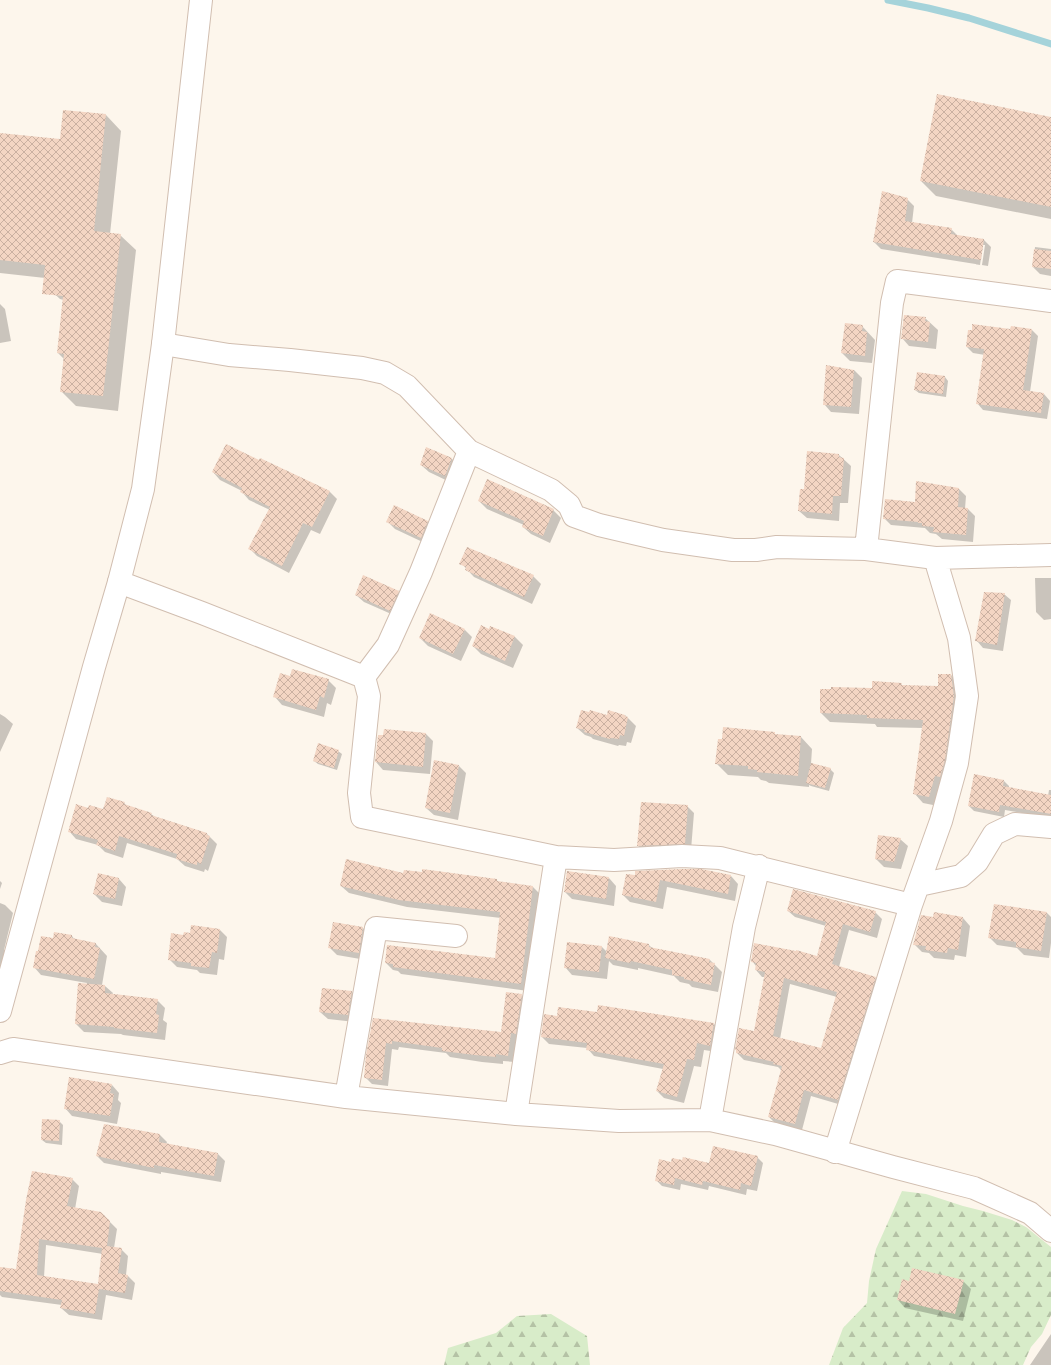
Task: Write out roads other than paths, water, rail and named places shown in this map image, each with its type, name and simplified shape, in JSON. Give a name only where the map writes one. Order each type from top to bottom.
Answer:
[{"type":"street","points":[[0,1011],[94,667],[119,582],[143,489],[163,344],[201,0]]},
{"type":"street","points":[[866,549],[892,303],[897,281],[1051,301]]},
{"type":"street","points":[[163,344],[229,355],[312,362],[362,368],[385,373],[407,386],[469,451],[551,490],[569,505],[574,516],[599,525],[663,540],[733,550],[756,550],[777,547],[866,549],[935,558],[1051,555]]},
{"type":"street","points":[[364,677],[391,639],[421,572],[469,451]]},
{"type":"street","points":[[835,1152],[915,895],[941,821],[957,763],[967,696],[959,638],[935,558]]},
{"type":"street","points":[[119,582],[364,677]]},
{"type":"street","points":[[364,677],[369,696],[359,793],[362,817],[556,857],[614,860],[690,856],[720,858],[915,895],[961,876],[977,862],[994,834],[1015,824],[1051,827]]},
{"type":"street","points":[[516,1114],[556,857]]},
{"type":"street","points":[[710,1120],[744,927],[759,866]]},
{"type":"street","points":[[346,1096],[376,928],[456,936]]},
{"type":"street","points":[[0,1052],[13,1049],[346,1096],[516,1114],[619,1121],[710,1120],[775,1134],[835,1152],[974,1188],[1030,1213],[1051,1232]]},
{"type":"waterway","points":[[888,0],[969,18],[1051,44]]}]
